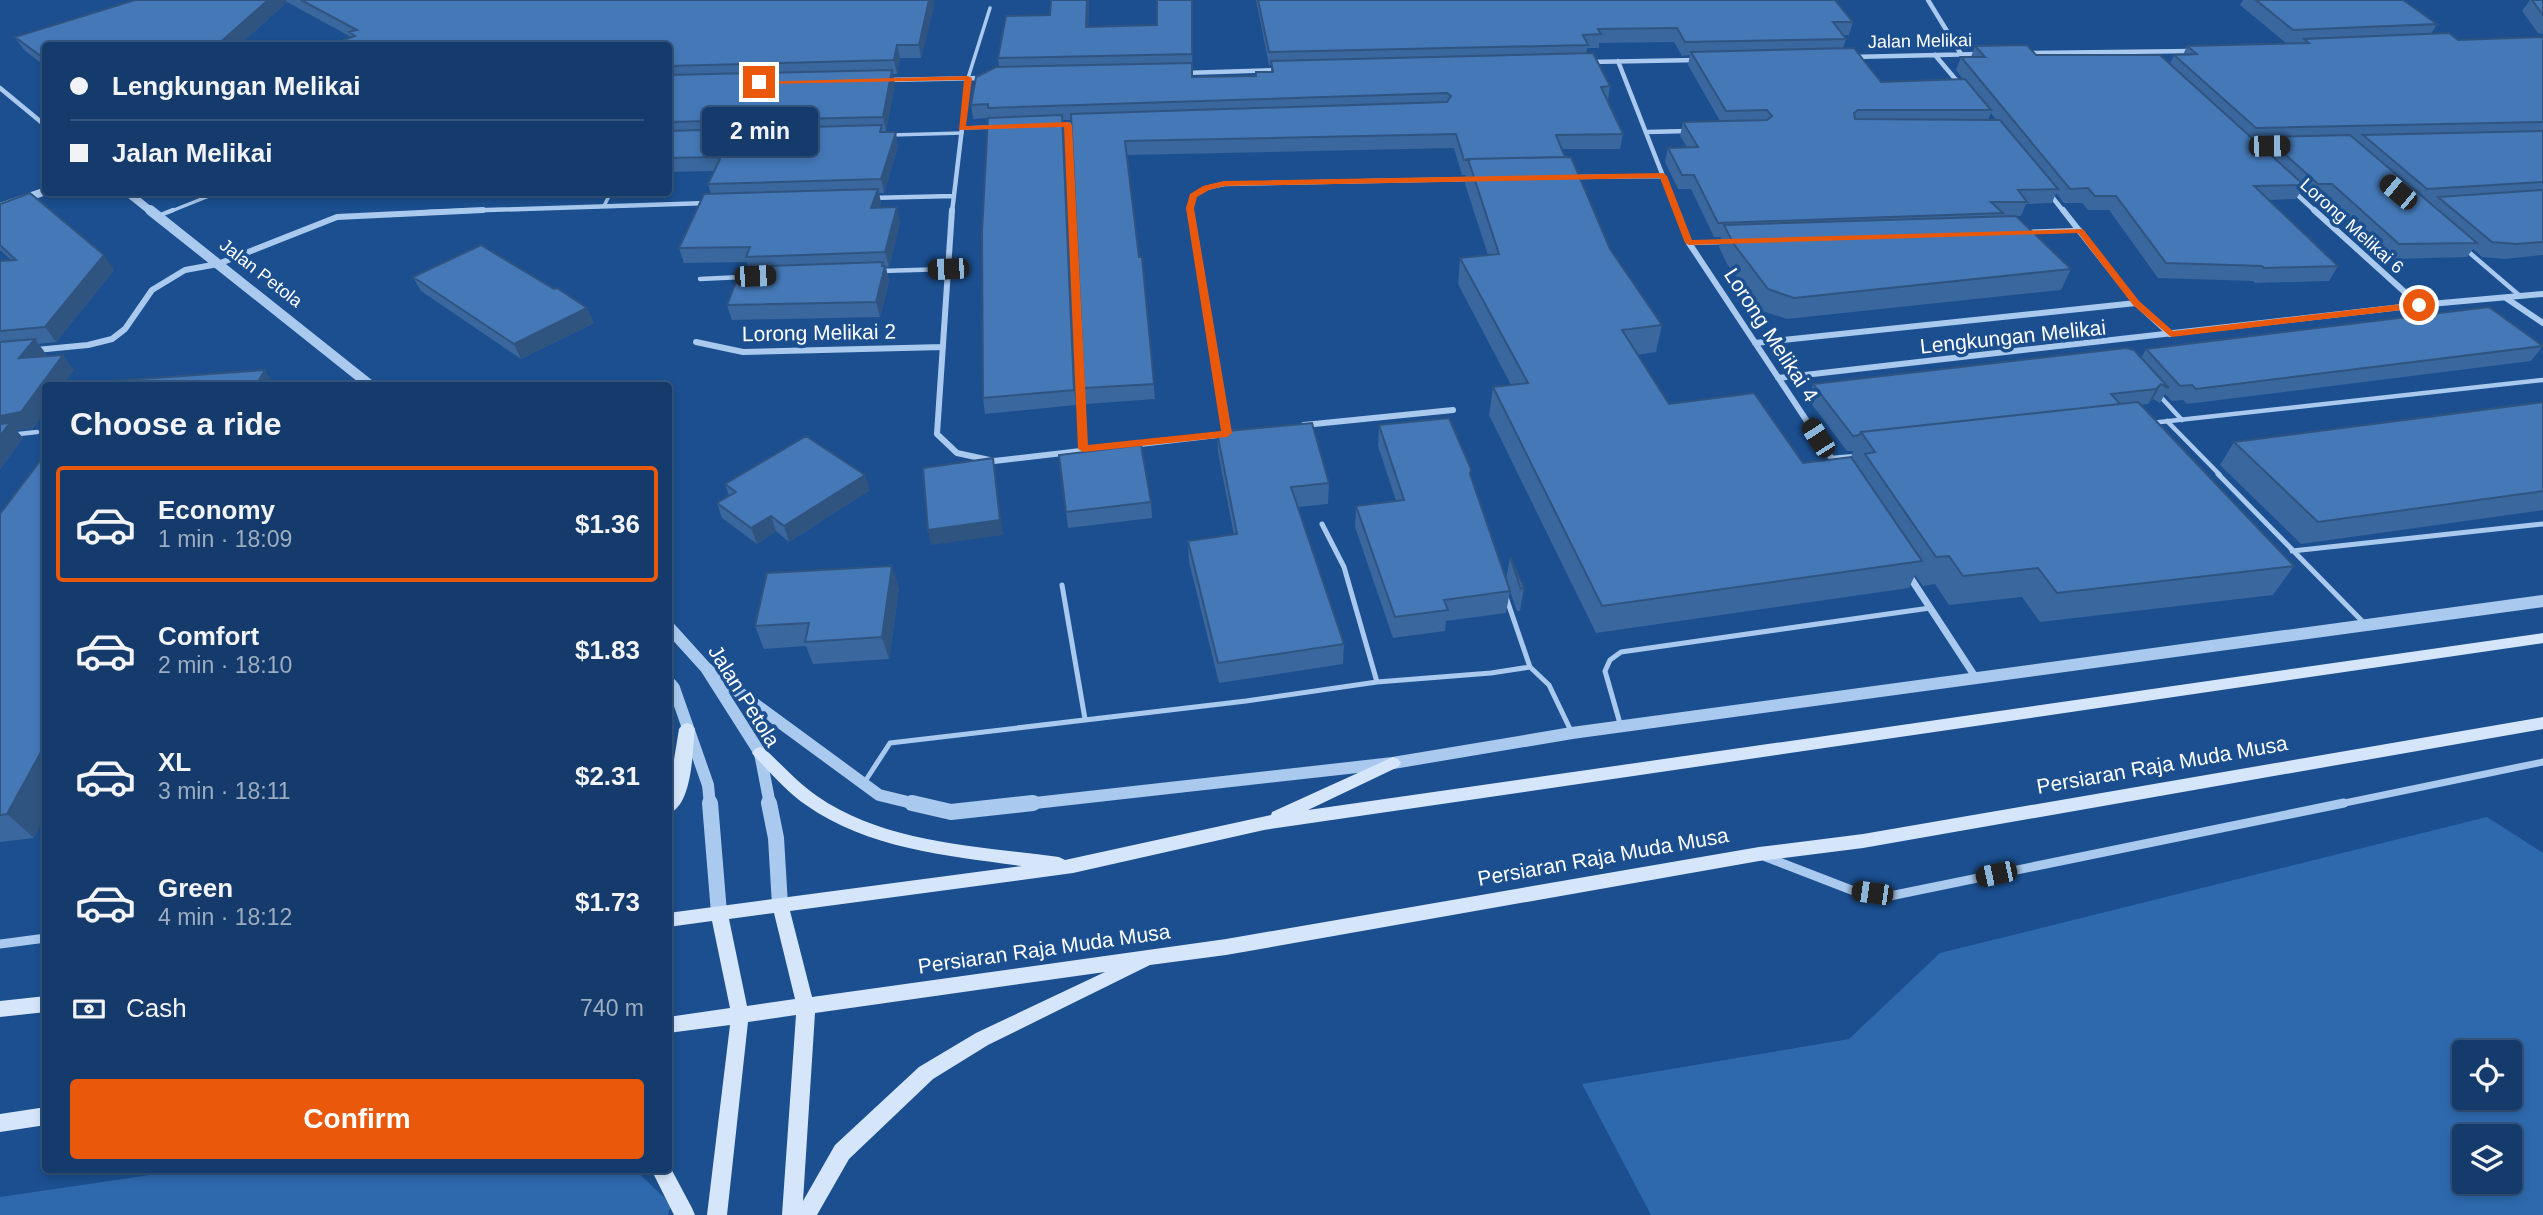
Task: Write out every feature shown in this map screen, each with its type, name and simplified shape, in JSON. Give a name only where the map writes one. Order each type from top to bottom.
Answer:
[{"type":"main road","points":[[672,919],[1073,866],[1264,823],[2543,638]]},
{"type":"main road","name":"Persiaran Raja Muda Musa","points":[[672,1024],[1226,947],[1759,854],[1863,841],[2543,723]]},
{"type":"main road","points":[[672,803],[678,796],[687,729]]},
{"type":"main road","points":[[760,753],[811,800],[842,819],[881,835],[1073,866]]},
{"type":"main road","points":[[1264,823],[1394,763]]},
{"type":"main road","points":[[780,905],[806,1006],[792,1215]]},
{"type":"main road","points":[[717,1215],[740,1015],[719,913]]},
{"type":"main road","points":[[806,1215],[842,1152],[926,1073],[982,1039],[1157,956]]},
{"type":"main road","points":[[0,1009],[42,1004]]},
{"type":"main road","points":[[0,1123],[42,1117]]},
{"type":"main road","points":[[663,1173],[685,1215]]},
{"type":"street","points":[[1928,0],[1961,54]]},
{"type":"street","points":[[2014,54],[2199,51]]},
{"type":"street","points":[[2144,53],[2154,62]]},
{"type":"street","name":"Jalan Melikai","points":[[1839,57],[1988,54]]},
{"type":"street","points":[[1935,55],[1970,97]]},
{"type":"street","points":[[1576,62],[1701,60]]},
{"type":"street","name":"Lorong Melikai 4","points":[[1618,61],[1689,243],[1839,470]]},
{"type":"street","points":[[1175,73],[1286,70]]},
{"type":"street","points":[[968,78],[953,196],[937,434],[957,453],[994,461],[1240,432]]},
{"type":"street","points":[[884,80],[996,78]]},
{"type":"street","points":[[0,88],[42,122]]},
{"type":"street","points":[[1646,132],[1698,131]]},
{"type":"street","points":[[1567,177],[1663,176]]},
{"type":"street","points":[[1227,433],[1190,208],[1193,196],[1206,188],[1224,184],[1485,179]]},
{"type":"street","name":"Lorong Melikai 6","points":[[2285,184],[2419,305]]},
{"type":"street","points":[[2047,190],[2136,303],[2171,334]]},
{"type":"street","points":[[0,207],[42,192]]},
{"type":"street","name":"Jalan Petola","points":[[132,196],[366,382]]},
{"type":"street","points":[[869,198],[953,196]]},
{"type":"street","points":[[25,351],[88,345],[112,339],[125,329],[152,290],[185,270],[218,264],[337,217],[715,203]]},
{"type":"street","name":"Lengkungan Melikai","points":[[1778,378],[2419,305],[2543,294]]},
{"type":"street","points":[[2505,297],[2543,323]]},
{"type":"street","points":[[1755,343],[2136,303]]},
{"type":"street","name":"Lorong Melikai 2","points":[[696,342],[743,352],[943,347]]},
{"type":"street","points":[[1293,427],[1453,410]]},
{"type":"street","points":[[1900,562],[1977,679]]},
{"type":"street","points":[[706,668],[879,795],[951,812],[1394,763],[1572,733],[2543,601]]},
{"type":"street","name":"Jalan Petola","points":[[672,630],[706,668],[760,753],[776,838],[780,905]]},
{"type":"street","points":[[672,686],[708,785],[719,913]]},
{"type":"street","points":[[1759,854],[1854,891],[1890,896],[2543,762]]},
{"type":"street","points":[[0,944],[42,939]]},
{"type":"lane","points":[[968,78],[990,8]]},
{"type":"lane","points":[[1055,125],[1082,124]]},
{"type":"lane","points":[[1068,125],[1083,449]]},
{"type":"lane","points":[[879,135],[1002,127]]},
{"type":"lane","points":[[158,216],[209,196]]},
{"type":"lane","points":[[604,206],[609,196]]},
{"type":"lane","points":[[2024,232],[2080,230]]},
{"type":"lane","points":[[1689,243],[1731,242]]},
{"type":"lane","points":[[2458,243],[2520,296]]},
{"type":"lane","points":[[879,272],[948,269]]},
{"type":"lane","points":[[700,279],[755,276]]},
{"type":"lane","points":[[2140,424],[2543,380]]},
{"type":"lane","points":[[2155,391],[2182,420]]},
{"type":"lane","points":[[2167,421],[2366,625]]},
{"type":"lane","points":[[0,436],[37,432]]},
{"type":"lane","points":[[1831,458],[1858,455]]},
{"type":"lane","points":[[1322,524],[1344,566],[1377,682]]},
{"type":"lane","points":[[2292,551],[2543,524]]},
{"type":"lane","points":[[1062,585],[1085,719]]},
{"type":"lane","points":[[1505,593],[1530,667],[1549,685],[1572,733]]},
{"type":"lane","points":[[1621,727],[1605,671],[1610,660],[1621,652],[1930,608]]},
{"type":"lane","points":[[864,783],[890,743],[1377,682],[1491,673],[1530,667]]},
{"type":"shaded area","points":[[2487,817],[2543,853],[2543,1215],[1651,1215],[1582,1084],[1849,1039],[1940,953]]},
{"type":"shaded area","points":[[164,1173],[638,1173],[671,1204],[668,1215],[0,1215],[0,1197]]},
{"type":"building","points":[[135,0],[268,0],[221,42],[42,42],[42,57],[15,37]]},
{"type":"building","points":[[301,0],[929,0],[919,45],[897,45],[894,60],[672,66],[672,42],[338,42],[355,36],[349,32],[357,30]]},
{"type":"building","points":[[1051,0],[1087,0],[1086,27],[1157,25],[1157,0],[1192,0],[1192,54],[998,58],[1006,16],[1050,15]]},
{"type":"building","points":[[1258,0],[1835,0],[1853,22],[1833,22],[1846,39],[1685,42],[1677,28],[1598,29],[1601,34],[1583,35],[1588,45],[1269,52]]},
{"type":"building","points":[[2256,0],[2403,0],[2437,24],[2293,30]]},
{"type":"building","points":[[2532,0],[2543,0],[2543,15]]},
{"type":"building","points":[[2449,33],[2458,40],[2543,37],[2543,122],[2256,128],[2174,55],[2197,54],[2187,46],[2309,43],[2304,39]]},
{"type":"building","points":[[2027,45],[2036,55],[2160,55],[2304,185],[2254,186],[2338,266],[2264,268],[2166,263],[2116,196],[2095,196],[2088,188],[2070,189],[1961,57],[1985,57],[1975,46]]},
{"type":"building","points":[[1854,48],[1881,82],[1965,79],[1991,110],[1858,110],[1854,113],[1855,119],[2000,120],[2058,189],[2018,190],[2027,202],[1991,202],[2003,213],[1718,223],[1694,175],[1682,175],[1668,148],[1698,147],[1683,122],[1767,120],[1772,116],[1767,110],[1726,111],[1691,52]]},
{"type":"building","points":[[1593,53],[1610,86],[1601,87],[1623,134],[1556,135],[1565,157],[1464,160],[1456,134],[1125,141],[1139,257],[1142,257],[1154,384],[1084,388],[1071,114],[1447,102],[1451,96],[1447,93],[988,108],[988,104],[971,105],[976,77],[996,67],[1192,63],[1192,77],[1256,76],[1256,72],[1273,72],[1271,61]]},
{"type":"building","points":[[892,70],[883,117],[672,122],[672,75]]},
{"type":"building","points":[[1062,115],[1074,390],[983,398],[982,232],[988,118]]},
{"type":"building","points":[[882,125],[880,132],[896,132],[881,179],[708,184],[720,159],[672,158],[672,131]]},
{"type":"building","points":[[2543,131],[2543,182],[2427,189],[2363,135]]},
{"type":"building","points":[[2350,135],[2477,243],[2399,244],[2332,184],[2318,184],[2266,137]]},
{"type":"building","points":[[1571,157],[1610,249],[1662,325],[1622,330],[1669,404],[1754,393],[1803,463],[1851,457],[1922,561],[1602,606],[1493,387],[1528,383],[1460,258],[1499,254],[1468,159]]},
{"type":"building","points":[[878,189],[871,208],[897,207],[885,252],[746,257],[750,247],[679,248],[704,194]]},
{"type":"building","points":[[2543,190],[2543,242],[2516,244],[2492,242],[2438,197]]},
{"type":"building","points":[[30,193],[104,255],[45,327],[0,331],[0,261],[16,260],[0,245],[0,204]]},
{"type":"building","points":[[2016,216],[2071,269],[1794,298],[1768,289],[1733,243],[1724,225]]},
{"type":"building","points":[[481,245],[587,308],[514,344],[413,277]]},
{"type":"building","points":[[883,262],[882,266],[885,266],[876,302],[727,305],[742,267]]},
{"type":"building","points":[[2489,307],[2543,346],[2196,389],[2192,385],[2180,386],[2146,349]]},
{"type":"building","points":[[35,339],[19,358],[63,355],[21,412],[0,416],[0,342]]},
{"type":"building","points":[[2126,348],[2134,350],[2169,388],[2161,384],[2156,389],[2111,394],[2120,404],[1861,432],[1853,436],[1813,384]]},
{"type":"building","points":[[265,370],[258,382],[98,382]]},
{"type":"building","points":[[2138,402],[2294,566],[2057,593],[2038,568],[1963,576],[1949,556],[1936,557],[1865,454],[1875,452],[1861,432]]},
{"type":"building","points":[[2543,402],[2543,491],[2318,522],[2234,442]]},
{"type":"building","points":[[1449,418],[1471,469],[1470,474],[1510,591],[1444,600],[1448,610],[1395,617],[1356,506],[1404,500],[1379,425]]},
{"type":"building","points":[[10,423],[0,436],[0,424]]},
{"type":"building","points":[[1312,423],[1329,483],[1291,487],[1344,644],[1218,663],[1188,541],[1237,534],[1217,432]]},
{"type":"building","points":[[806,436],[865,475],[784,526],[771,516],[751,528],[717,503],[736,492],[725,484]]},
{"type":"building","points":[[1141,445],[1151,502],[1066,512],[1059,455]]},
{"type":"building","points":[[42,458],[42,750],[7,814],[0,815],[0,514]]},
{"type":"building","points":[[993,458],[1000,520],[928,530],[923,468]]},
{"type":"building","points":[[1510,557],[1524,588],[1521,589]]},
{"type":"building","points":[[892,566],[882,637],[805,642],[809,623],[755,626],[767,573]]},
{"type":"route","points":[[759,82],[968,78],[962,128],[1068,125],[1083,449],[1227,433],[1190,208],[1193,196],[1206,188],[1224,184],[1663,176],[1689,243],[2080,230],[2136,303],[2171,334],[2419,305]]}]
